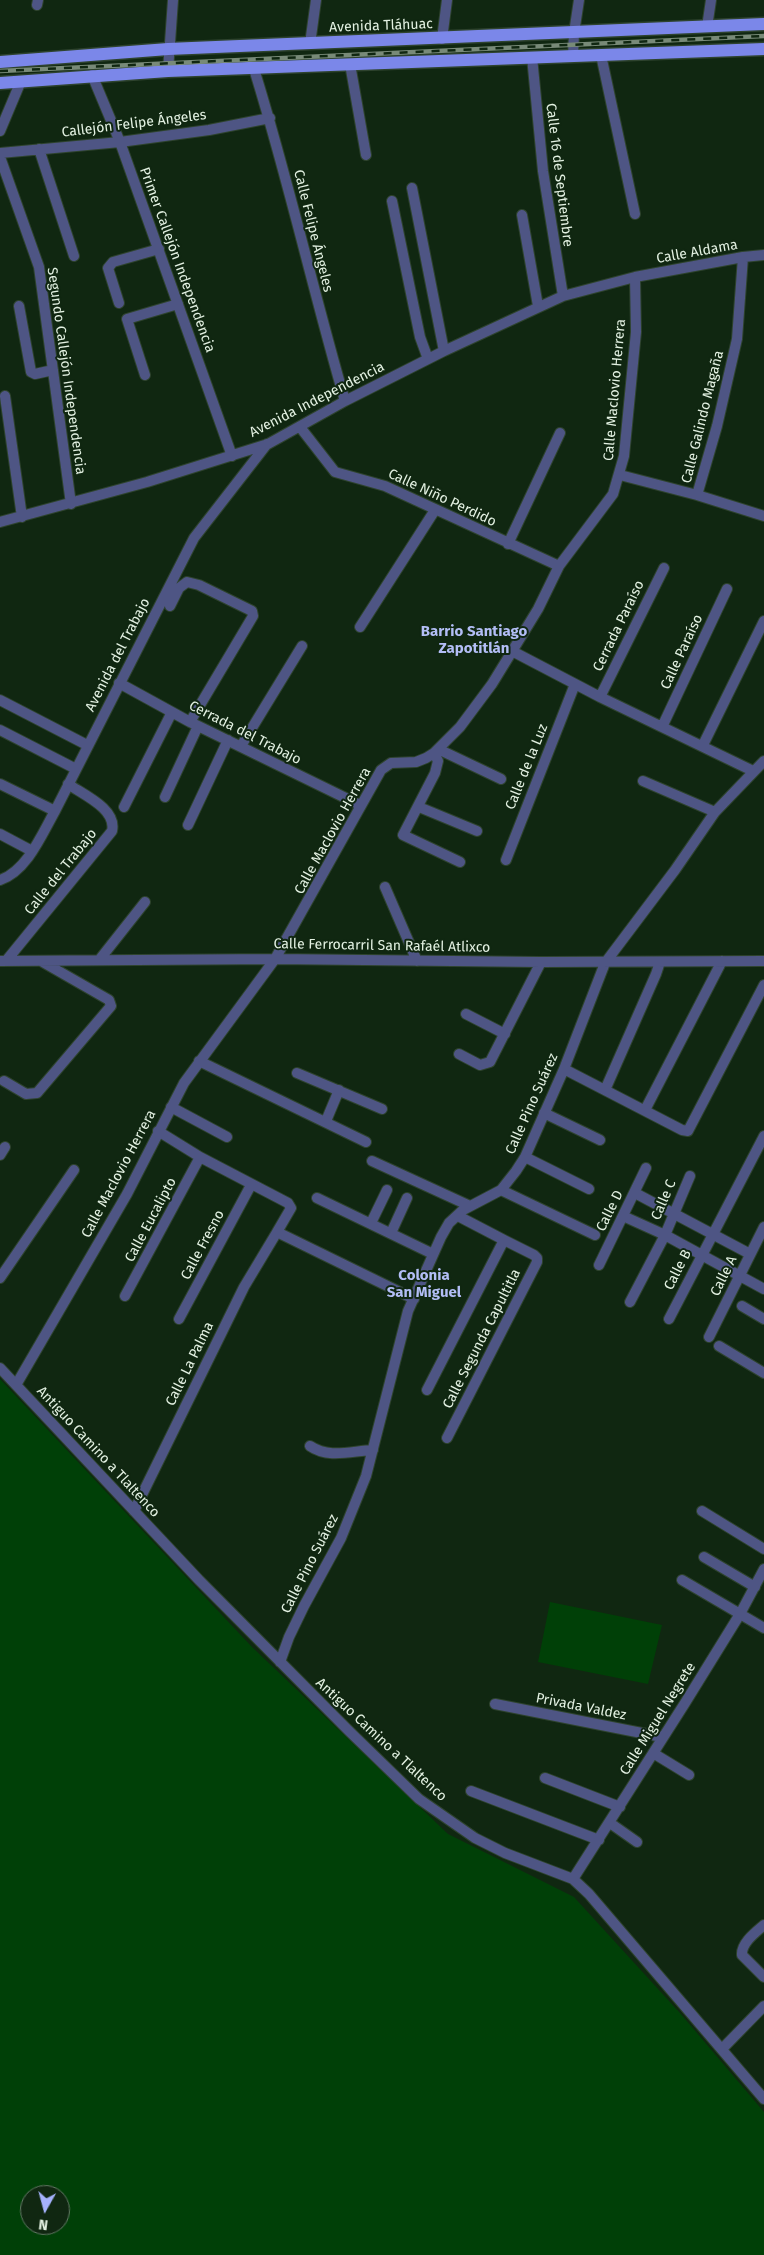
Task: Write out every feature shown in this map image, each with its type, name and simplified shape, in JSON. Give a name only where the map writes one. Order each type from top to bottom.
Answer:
[{"type":"main road","name":"Avenida Tláhuac","points":[[0,62],[168,50],[764,24]]},
{"type":"main road","points":[[0,83],[168,71],[532,56],[764,49]]},
{"type":"street","points":[[168,71],[173,0]]},
{"type":"street","points":[[310,44],[316,0]]},
{"type":"street","points":[[442,39],[447,0]]},
{"type":"street","points":[[573,56],[579,0]]},
{"type":"street","points":[[708,27],[711,0]]},
{"type":"street","points":[[601,55],[635,214]]},
{"type":"street","name":"Calle 16 de Septiembre","points":[[532,56],[543,171],[563,296]]},
{"type":"street","points":[[350,64],[366,155]]},
{"type":"street","name":"Calle Felipe Ángeles","points":[[254,68],[270,118],[322,321],[345,401]]},
{"type":"street","name":"Primer Callejón Independencia","points":[[92,75],[120,142],[232,456]]},
{"type":"street","points":[[0,131],[21,81]]},
{"type":"street","name":"Callejón Felipe Ángeles","points":[[0,153],[120,142],[209,130],[270,118]]},
{"type":"street","points":[[39,149],[74,256]]},
{"type":"street","name":"Segundo Callejón Independencia","points":[[0,157],[39,267],[71,504]]},
{"type":"street","points":[[412,188],[444,351]]},
{"type":"street","points":[[392,201],[420,337],[428,360]]},
{"type":"street","points":[[522,215],[538,306]]},
{"type":"street","points":[[119,303],[108,268],[110,265],[113,262],[159,249]]},
{"type":"street","name":"Calle Aldama","points":[[636,277],[764,255]]},
{"type":"street","name":"Calle Galindo Magaña","points":[[697,495],[717,426],[737,339],[744,257]]},
{"type":"street","name":"Avenida Independencia","points":[[0,522],[22,518],[71,504],[268,444],[300,428],[345,401],[538,306],[563,296],[636,277]]},
{"type":"street","name":"Calle Maclovio Herrera","points":[[16,1385],[127,1194],[171,1108],[200,1061],[275,958],[381,770],[391,763],[416,762],[436,751],[476,708],[538,609],[559,566],[613,494],[624,456],[636,332],[636,277]]},
{"type":"street","points":[[145,375],[127,319],[178,304]]},
{"type":"street","points":[[19,306],[31,372],[35,374],[53,370]]},
{"type":"street","points":[[5,396],[22,518]]},
{"type":"street","name":"Calle Niño Perdido","points":[[300,428],[334,472],[384,486],[559,566]]},
{"type":"street","points":[[508,544],[560,433]]},
{"type":"street","name":"Avenida del Trabajo","points":[[0,880],[14,873],[32,851],[55,811],[194,538],[268,444]]},
{"type":"street","points":[[620,475],[697,495],[764,516]]},
{"type":"street","points":[[360,627],[436,510]]},
{"type":"street","name":"Cerrada Paraíso","points":[[600,697],[664,568]]},
{"type":"street","points":[[165,797],[195,724],[253,616],[252,611],[199,585],[187,582],[179,588],[170,606]]},
{"type":"street","name":"Calle Paraíso","points":[[662,727],[727,589]]},
{"type":"street","points":[[703,745],[764,621]]},
{"type":"street","points":[[241,746],[302,646]]},
{"type":"street","points":[[512,651],[600,697],[703,745],[753,771]]},
{"type":"street","name":"Cerrada del Trabajo","points":[[119,683],[195,724],[360,806]]},
{"type":"street","name":"Calle de la Luz","points":[[506,860],[575,684]]},
{"type":"street","points":[[0,700],[87,746]]},
{"type":"street","points":[[124,808],[172,712]]},
{"type":"street","points":[[0,730],[76,769]]},
{"type":"street","points":[[188,825],[228,740]]},
{"type":"street","points":[[436,751],[501,779]]},
{"type":"street","points":[[436,751],[438,762],[435,772],[419,807],[403,835],[460,862]]},
{"type":"street","name":"Calle Pino Suárez","points":[[280,1662],[289,1637],[304,1606],[341,1538],[366,1476],[408,1310],[449,1223],[470,1206],[501,1190],[525,1157],[564,1069],[605,963],[675,870],[715,812],[764,761]]},
{"type":"street","points":[[643,781],[715,812]]},
{"type":"street","points":[[0,784],[55,811]]},
{"type":"street","name":"Calle del Trabajo","points":[[3,961],[112,831],[114,823],[110,814],[68,784]]},
{"type":"street","points":[[419,807],[477,831]]},
{"type":"street","points":[[0,834],[32,851]]},
{"type":"street","points":[[385,887],[417,961]]},
{"type":"street","points":[[100,959],[144,902]]},
{"type":"street","name":"Calle Ferrocarril San Rafaél Atlixco","points":[[3,961],[275,958],[605,963],[764,961]]},
{"type":"street","points":[[4,1081],[26,1094],[37,1093],[111,1004],[108,1000],[40,960]]},
{"type":"street","points":[[459,1054],[480,1065],[490,1062],[541,962]]},
{"type":"street","points":[[605,1090],[660,962]]},
{"type":"street","points":[[645,1110],[722,962]]},
{"type":"street","points":[[564,1069],[682,1130],[688,1131],[764,985]]},
{"type":"street","points":[[466,1014],[505,1034]]},
{"type":"street","points":[[200,1061],[366,1142]]},
{"type":"street","points":[[297,1073],[382,1108]]},
{"type":"street","points":[[326,1121],[339,1090]]},
{"type":"street","points":[[171,1108],[227,1137]]},
{"type":"street","points":[[544,1112],[600,1140]]},
{"type":"street","points":[[158,1131],[251,1185]]},
{"type":"street","name":"Calle B","points":[[669,1319],[764,1136]]},
{"type":"street","name":"Calle Eucalipto","points":[[125,1296],[200,1157]]},
{"type":"street","points":[[525,1157],[589,1189]]},
{"type":"street","points":[[372,1161],[470,1206]]},
{"type":"street","name":"Calle D","points":[[599,1265],[646,1168]]},
{"type":"street","points":[[0,1278],[74,1170]]},
{"type":"street","name":"Calle C","points":[[630,1302],[665,1235],[690,1176]]},
{"type":"street","name":"Calle La Palma","points":[[134,1511],[244,1286],[291,1208],[288,1203],[251,1185]]},
{"type":"street","name":"Calle Fresno","points":[[179,1318],[251,1185]]},
{"type":"street","points":[[371,1223],[387,1190]]},
{"type":"street","points":[[501,1190],[595,1235]]},
{"type":"street","points":[[634,1193],[674,1212],[750,1254]]},
{"type":"street","points":[[317,1198],[433,1254]]},
{"type":"street","points":[[391,1233],[407,1198]]},
{"type":"street","points":[[427,1390],[504,1240],[458,1216]]},
{"type":"street","points":[[623,1216],[665,1235],[764,1289]]},
{"type":"street","name":"Calle A","points":[[709,1337],[764,1227]]},
{"type":"street","points":[[277,1232],[414,1299]]},
{"type":"street","name":"Calle Segunda Capultitla","points":[[447,1438],[537,1262],[537,1258],[534,1255],[504,1240]]},
{"type":"street","points":[[742,1306],[764,1319]]},
{"type":"street","points":[[719,1346],[764,1373]]},
{"type":"street","name":"Antiguo Camino a Tlaltenco","points":[[0,1368],[134,1511],[280,1662],[419,1799],[475,1838],[505,1853],[572,1879],[590,1894],[764,2099]]},
{"type":"street","points":[[310,1446],[318,1451],[330,1454],[373,1450]]},
{"type":"street","points":[[702,1511],[764,1548]]},
{"type":"street","points":[[704,1557],[754,1587]]},
{"type":"street","name":"Calle Miguel Negrete","points":[[572,1879],[620,1807],[740,1614],[764,1571]]},
{"type":"street","points":[[682,1580],[764,1628]]},
{"type":"street","name":"Privada Valdez","points":[[495,1704],[662,1738]]},
{"type":"street","points":[[653,1753],[689,1775]]},
{"type":"street","points":[[545,1778],[620,1807]]},
{"type":"street","points":[[471,1791],[599,1840]]},
{"type":"street","points":[[610,1823],[637,1842]]},
{"type":"street","points":[[764,1925],[744,1944],[742,1950],[742,1955],[764,1977]]},
{"type":"street","points":[[722,2049],[764,2006]]},
{"type":"green space","points":[[0,1379],[252,1647],[448,1834],[574,1897],[680,2013],[764,2112],[764,2255],[0,2255]]},
{"type":"green space","points":[[550,1602],[662,1625],[648,1684],[538,1662]]},
{"type":"railway","points":[[0,71],[764,36]]},
{"type":"district","name":"Barrio Santiago Zapotitlán","points":[[474,640]]},
{"type":"district","name":"Colonia San Miguel","points":[[424,1284]]}]
